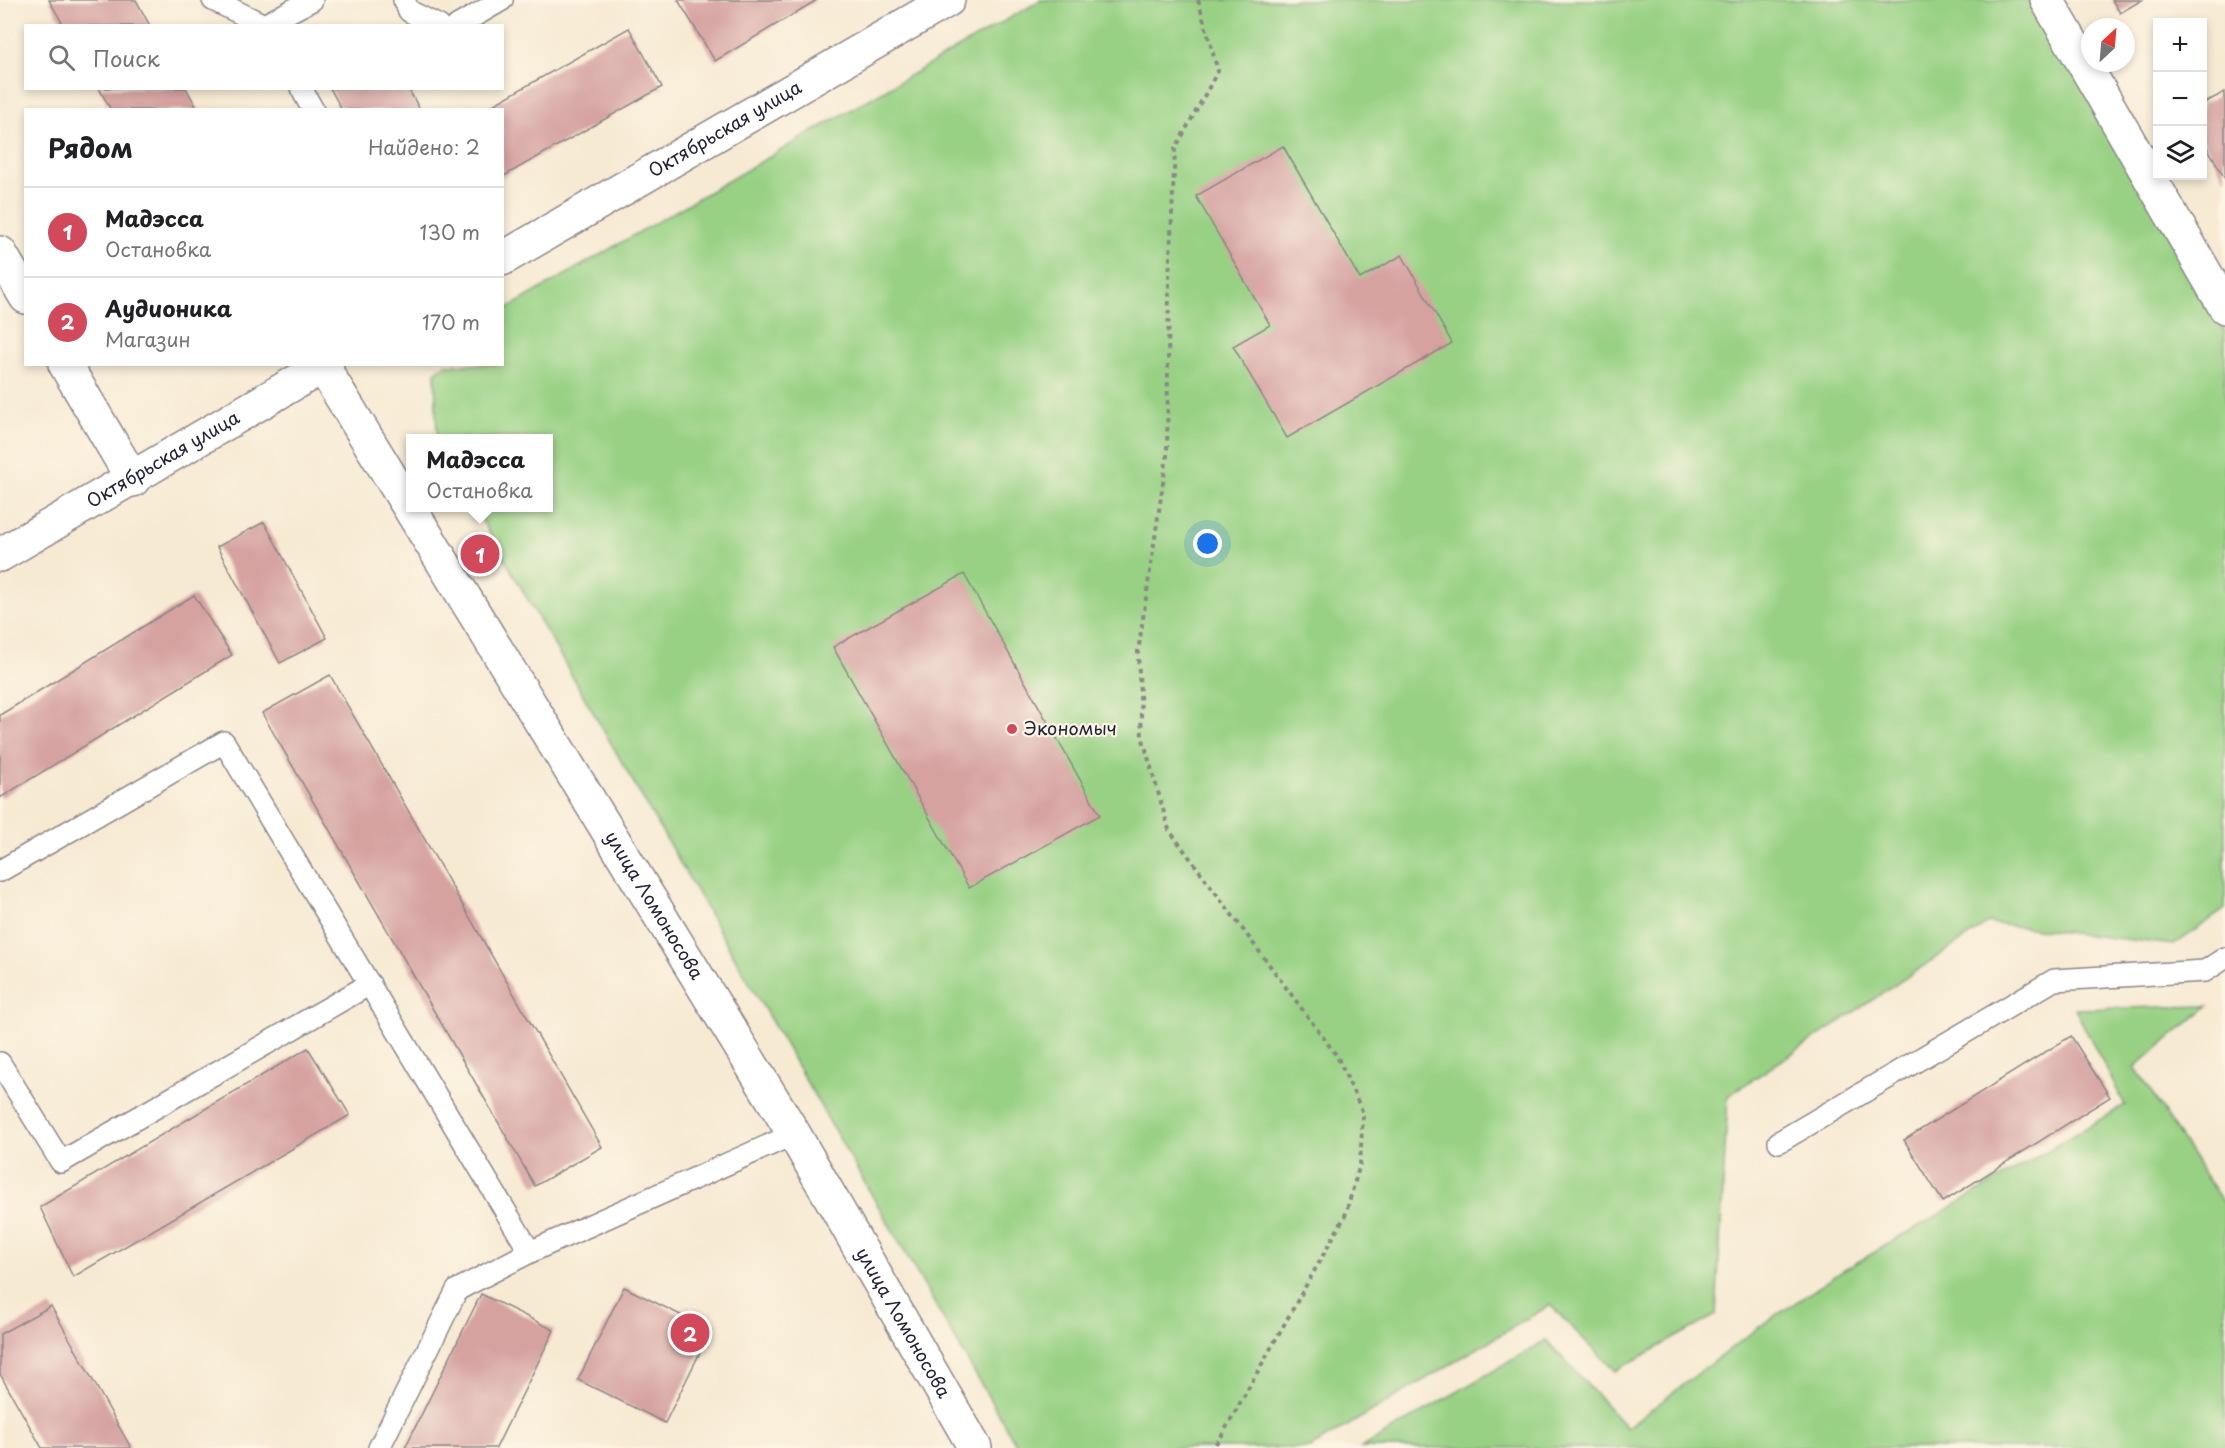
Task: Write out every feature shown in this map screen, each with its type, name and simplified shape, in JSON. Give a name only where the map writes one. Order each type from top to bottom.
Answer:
[{"type":"main road","name":"Октябрьская улица","points":[[504,258],[948,0]]},
{"type":"main road","points":[[2047,0],[2225,307]]},
{"type":"main road","points":[[0,253],[24,294]]},
{"type":"main road","points":[[66,366],[133,480]]},
{"type":"main road","name":"Октябрьская улица","points":[[0,555],[133,480],[325,366]]},
{"type":"main road","name":"улица Ломоносова","points":[[325,366],[406,499]]},
{"type":"main road","name":"улица Ломоносова","points":[[414,512],[794,1134],[975,1448]]},
{"type":"lane","points":[[213,0],[262,24]]},
{"type":"lane","points":[[266,24],[312,0]]},
{"type":"lane","points":[[404,0],[409,11],[435,24]]},
{"type":"lane","points":[[460,24],[502,0]]},
{"type":"lane","points":[[302,90],[312,108]]},
{"type":"lane","points":[[0,871],[224,742],[530,1252]]},
{"type":"lane","points":[[1779,1142],[2054,980],[2205,971],[2225,958]]},
{"type":"lane","points":[[0,1063],[61,1162],[370,984]]},
{"type":"lane","points":[[379,1448],[457,1290],[530,1252],[794,1134]]},
{"type":"path","points":[[1198,0],[1218,71],[1175,149],[1169,280],[1167,456],[1138,652],[1142,736],[1169,830],[1294,995],[1337,1056],[1364,1113],[1360,1164],[1345,1216],[1221,1437],[1212,1448]]},
{"type":"green space","points":[[1041,0],[2038,0],[2225,332],[2225,909],[2174,945],[1988,923],[1728,1096],[1716,1315],[1615,1371],[1550,1305],[1310,1448],[1018,1448],[477,512],[553,512],[553,434],[437,434],[435,373],[444,366],[504,366],[504,311]]},
{"type":"green space","points":[[2208,1006],[2135,1067],[2225,1206],[2225,1448],[1361,1448],[1546,1340],[1627,1428],[1756,1329],[1846,1269],[2125,1105],[2075,1009]]},
{"type":"building","points":[[49,0],[136,0],[149,24],[63,24]]},
{"type":"building","points":[[678,0],[817,0],[715,61]]},
{"type":"building","points":[[2112,0],[2142,0],[2120,13]]},
{"type":"building","points":[[629,28],[662,87],[504,176],[504,108],[488,108]]},
{"type":"building","points":[[100,90],[187,90],[197,108],[110,108]]},
{"type":"building","points":[[331,90],[409,90],[419,108],[341,108]]},
{"type":"building","points":[[2225,92],[2225,179],[2207,147],[2207,101]]},
{"type":"building","points":[[1283,146],[1360,279],[1402,255],[1452,343],[1287,438],[1233,346],[1270,325],[1196,196]]},
{"type":"building","points":[[264,522],[327,638],[280,663],[217,547]]},
{"type":"building","points":[[964,574],[1100,815],[969,888],[833,647]]},
{"type":"building","points":[[194,595],[232,655],[0,798],[0,715]]},
{"type":"building","points":[[330,675],[602,1147],[535,1186],[262,713]]},
{"type":"building","points":[[2071,1036],[2110,1097],[1943,1202],[1904,1140]]},
{"type":"building","points":[[308,1048],[350,1115],[73,1277],[40,1207]]},
{"type":"building","points":[[624,1287],[711,1330],[665,1423],[578,1380]]},
{"type":"building","points":[[481,1294],[554,1330],[496,1448],[405,1448]]},
{"type":"building","points":[[51,1306],[131,1448],[42,1448],[0,1374],[0,1334]]},
{"type":"place","name":"Мадэсса","points":[[480,554]]},
{"type":"place","name":"Экономыч","points":[[1012,729]]},
{"type":"place","name":"Аудионика","points":[[690,1333]]}]
